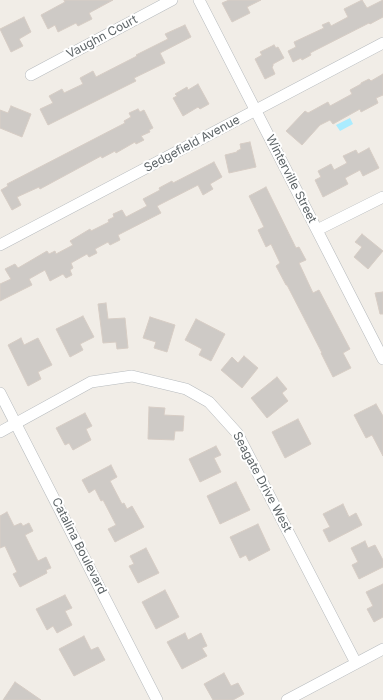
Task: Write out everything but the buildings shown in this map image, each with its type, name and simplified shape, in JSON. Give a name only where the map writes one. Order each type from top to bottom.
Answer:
[{"type":"street","name":"Vaughn Court","points":[[31,75],[172,0]]},
{"type":"street","name":"Winterville Street","points":[[199,0],[317,230],[380,346],[383,359]]},
{"type":"street","name":"Sedgefield Avenue","points":[[0,244],[383,43]]},
{"type":"street","points":[[317,230],[383,197]]},
{"type":"street","name":"Seagate Drive West","points":[[0,432],[91,382],[132,376],[186,389],[209,402],[237,433],[356,663]]},
{"type":"street","name":"Catalina Boulevard","points":[[0,393],[157,700]]},
{"type":"street","points":[[287,700],[383,650]]},
{"type":"water","points":[[350,118],[353,124],[340,131],[336,125]]}]
